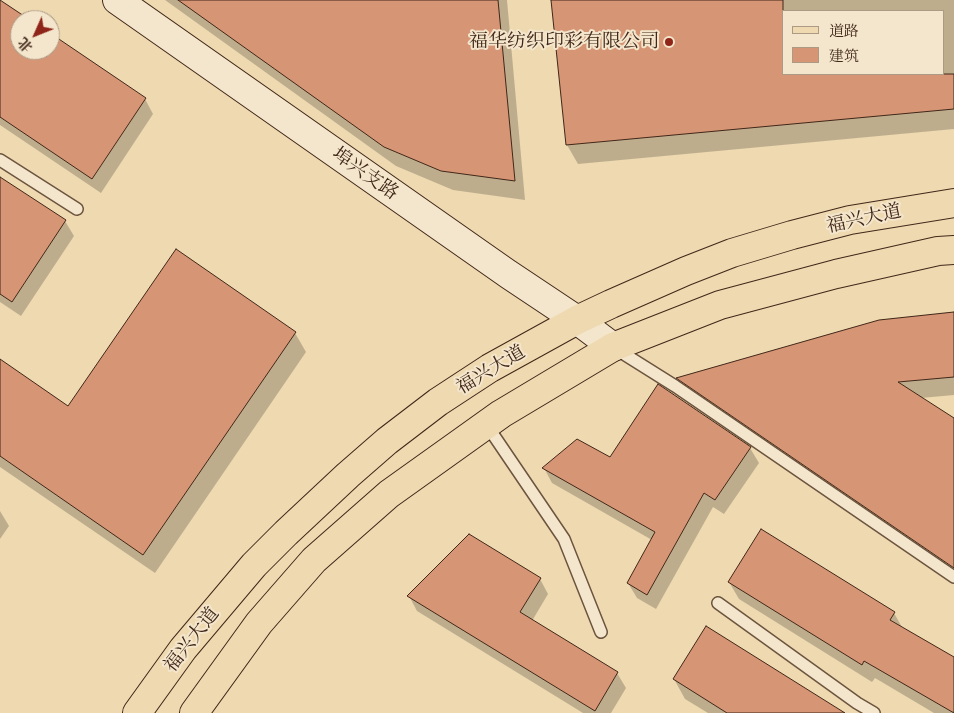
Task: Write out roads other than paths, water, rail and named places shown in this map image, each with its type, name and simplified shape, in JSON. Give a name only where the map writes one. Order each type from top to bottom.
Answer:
[{"type":"main road","name":"福兴大道","points":[[137,713],[183,649],[248,572],[286,533],[387,441],[438,402],[490,368],[577,320],[686,271],[732,253],[850,220],[954,203]]},
{"type":"main road","points":[[194,713],[260,623],[314,560],[389,494],[500,414],[613,347],[720,305],[836,274],[938,251],[954,250]]},
{"type":"street","name":"埠兴支路","points":[[117,0],[613,347]]},
{"type":"lane","points":[[0,160],[77,209]]},
{"type":"lane","points":[[613,347],[676,386],[954,577]]},
{"type":"lane","points":[[486,424],[564,539],[601,632]]},
{"type":"lane","points":[[718,603],[855,708],[874,713]]},
{"type":"place","name":"福华纺织印彩有限公司","points":[[669,42]]}]
